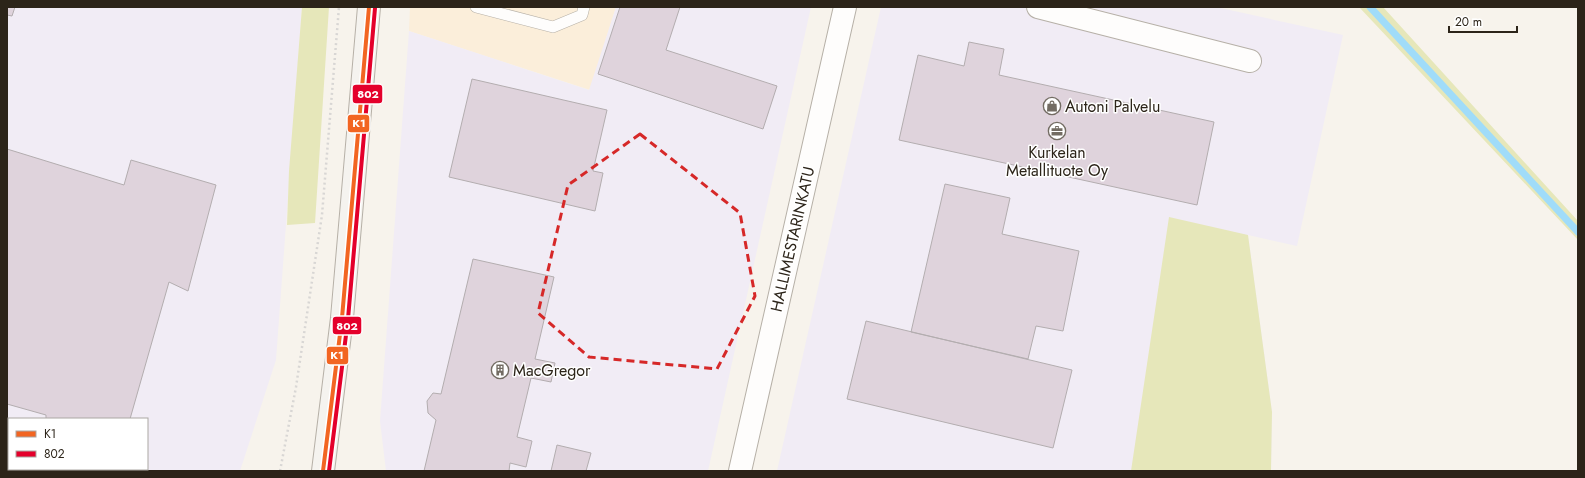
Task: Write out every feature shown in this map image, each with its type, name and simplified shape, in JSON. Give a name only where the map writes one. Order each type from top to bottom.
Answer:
[{"type":"main road","points":[[323,471],[342,318],[369,7]]},
{"type":"street","name":"HALLIMESTARINKATU","points":[[740,471],[845,7]]},
{"type":"street","points":[[1038,7],[1250,61]]},
{"type":"lane","points":[[476,7],[553,27],[582,15],[584,7]]},
{"type":"path","points":[[280,471],[296,387],[322,215],[339,7]]},
{"type":"highlighted area","points":[[640,134],[740,213],[755,296],[717,369],[589,357],[538,313],[568,185]]},
{"type":"shaded area","points":[[7,7],[302,7],[276,360],[240,471],[7,471]]},
{"type":"shaded area","points":[[410,7],[616,7],[590,90],[409,31]]},
{"type":"shaded area","points":[[616,7],[811,7],[708,471],[386,471],[380,421],[409,31],[589,90]]},
{"type":"shaded area","points":[[881,7],[1216,7],[1343,35],[1297,246],[1248,235],[1272,412],[1271,471],[777,471]]},
{"type":"green space","points":[[302,7],[329,7],[315,223],[287,225],[289,171]]},
{"type":"green space","points":[[1359,7],[1383,7],[1578,221],[1578,240]]},
{"type":"green space","points":[[1169,217],[1248,235],[1272,412],[1271,471],[1131,471]]},
{"type":"building","points":[[7,7],[15,7],[12,16],[7,15]]},
{"type":"building","points":[[620,7],[680,7],[666,50],[777,86],[763,129],[598,74]]},
{"type":"building","name":"Kurkelan Metallituote Oy","points":[[969,42],[1004,49],[999,75],[1214,122],[1197,205],[899,140],[918,55],[964,66]]},
{"type":"building","points":[[472,79],[607,110],[593,171],[603,173],[595,211],[449,177]]},
{"type":"building","points":[[7,149],[124,185],[131,160],[216,185],[188,291],[169,282],[130,418],[46,418],[46,415],[7,404]]},
{"type":"building","points":[[945,184],[1010,198],[1002,234],[1079,251],[1063,331],[1036,326],[1028,359],[911,332]]},
{"type":"building","name":"MacGregor","points":[[473,259],[554,277],[535,359],[555,363],[551,382],[531,378],[517,437],[532,441],[526,467],[510,463],[509,471],[424,471],[436,420],[428,413],[427,401],[433,393],[441,394]]},
{"type":"building","points":[[866,321],[1072,370],[1053,448],[847,399]]},
{"type":"building","points":[[557,445],[591,453],[586,471],[551,471]]},
{"type":"building","points":[[7,455],[8,470],[63,471],[7,471]]},
{"type":"waterway","points":[[1370,7],[1578,232]]},
{"type":"transit line","name":"K1","points":[[323,471],[342,318],[369,7]]},
{"type":"transit line","name":"802","points":[[329,471],[348,319],[375,8]]},
{"type":"place","name":"Autoni Palvelu","points":[[1052,106]]},
{"type":"place","name":"Kurkelan Metallituote Oy","points":[[1057,131]]},
{"type":"place","name":"MacGregor","points":[[500,370]]}]
